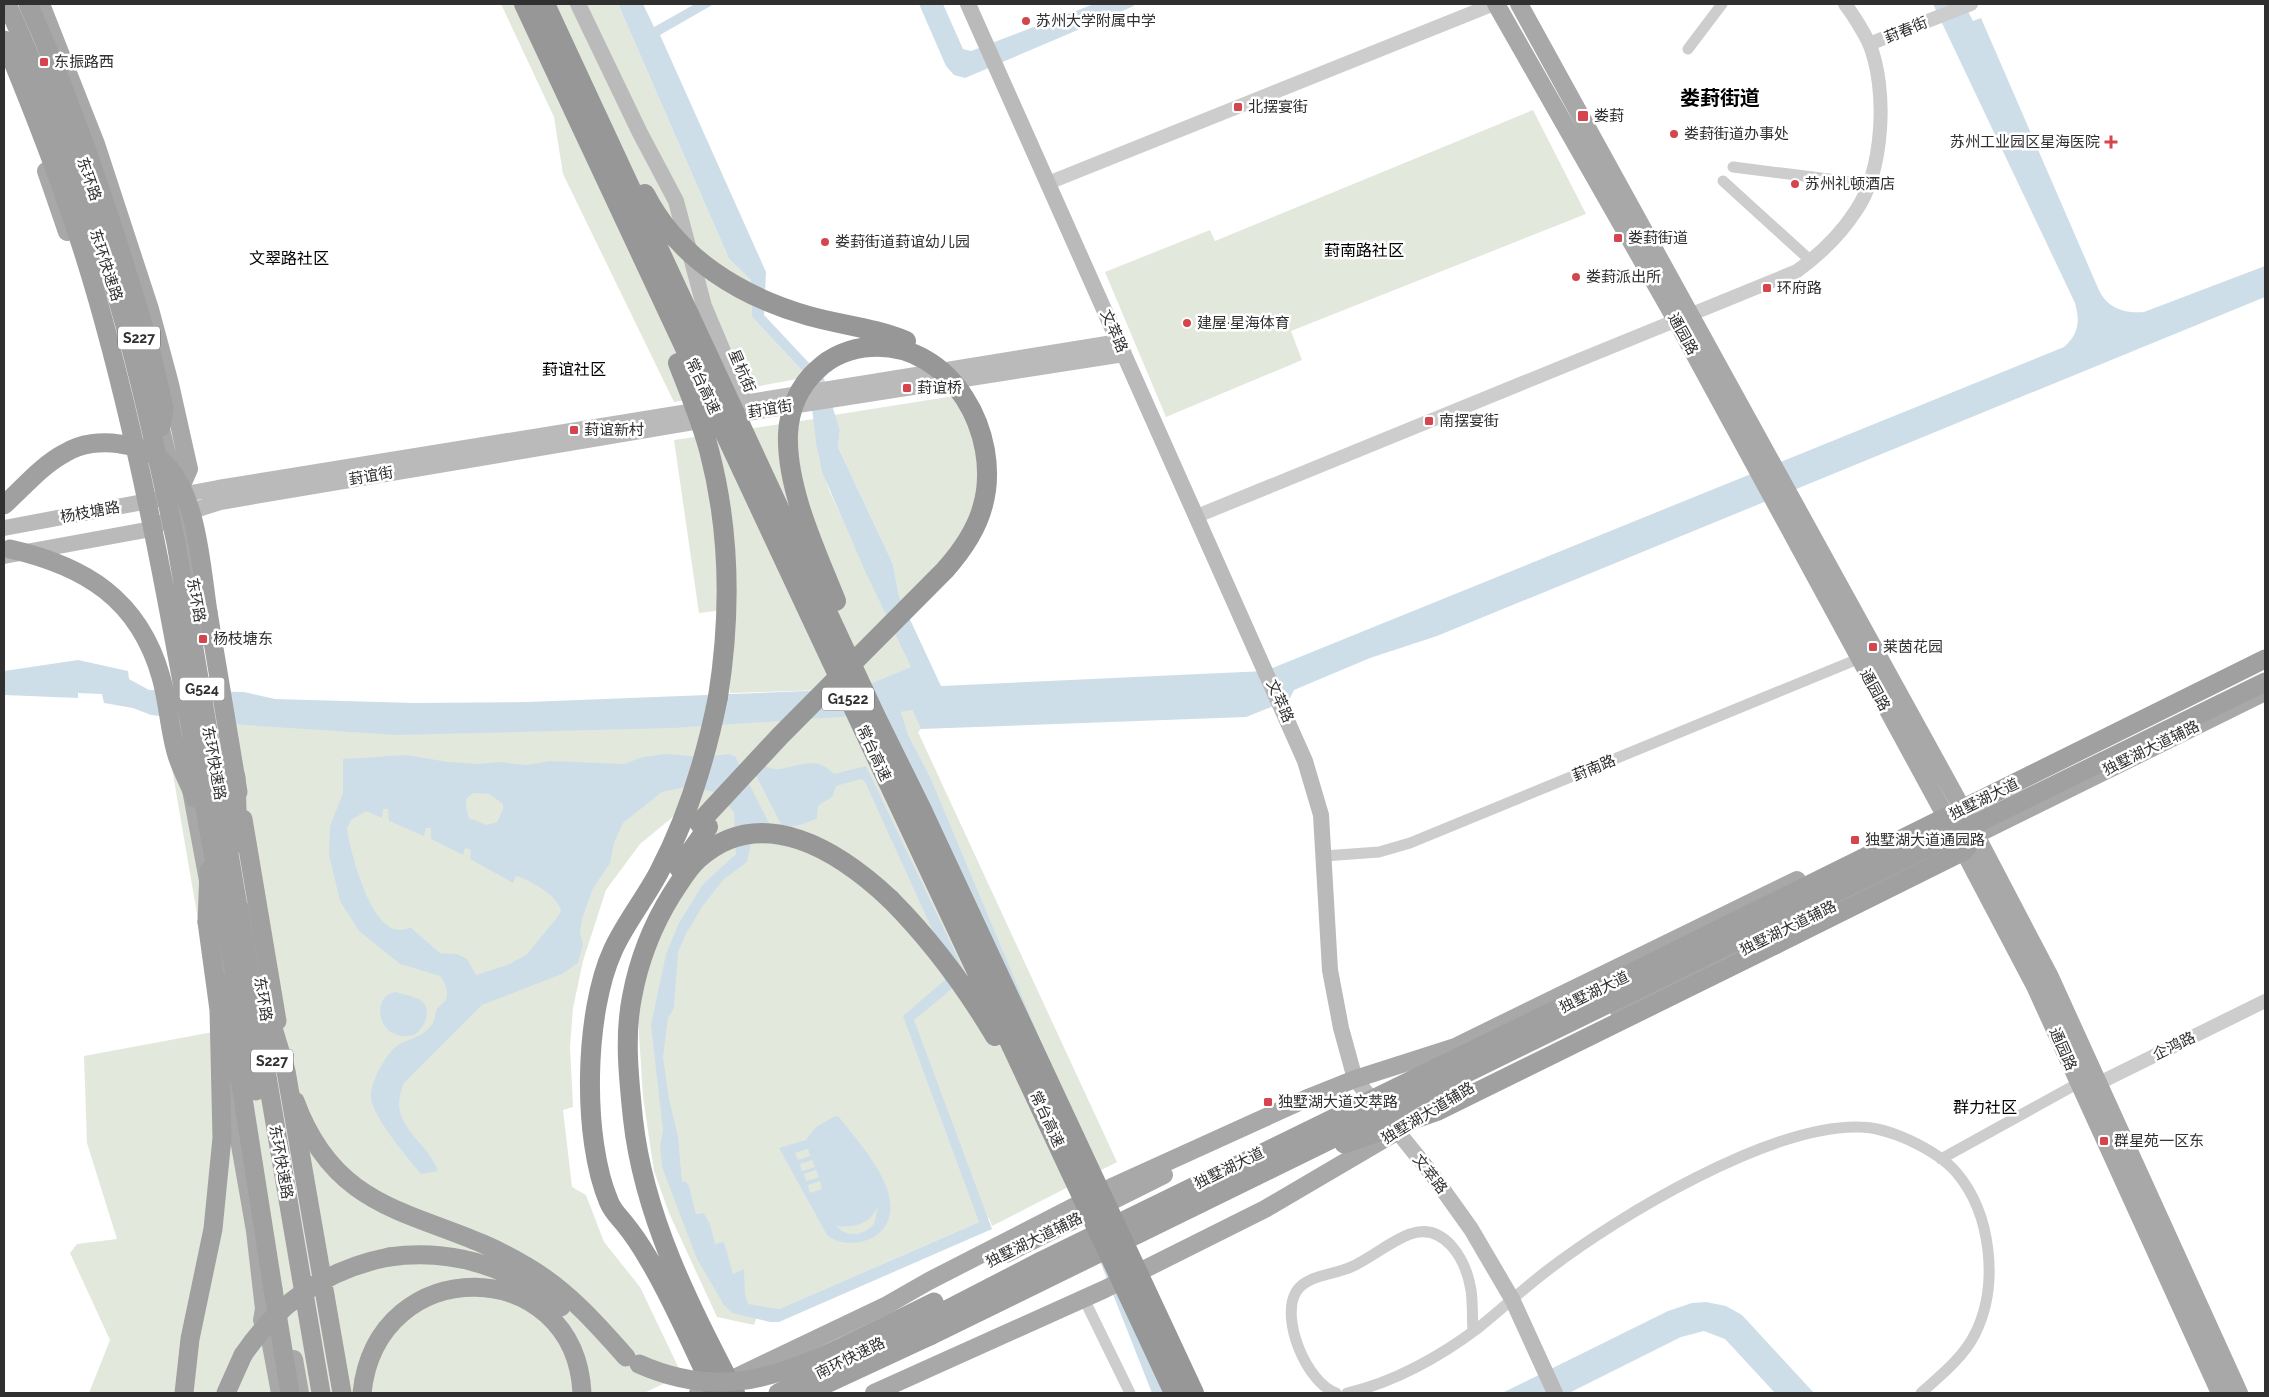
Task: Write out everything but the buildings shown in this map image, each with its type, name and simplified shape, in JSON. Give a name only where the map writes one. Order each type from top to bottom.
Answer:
[{"type":"highway","name":"东环快速路","points":[[7,4],[48,101],[94,227],[118,302],[145,404],[176,543],[308,1393]]},
{"type":"highway","points":[[27,4],[90,163],[132,289],[152,356],[164,408],[160,427]]},
{"type":"highway","name":"常台高速","points":[[524,4],[1170,1385]]},
{"type":"highway","name":"常台高速","points":[[544,4],[870,706],[921,808],[1194,1393]]},
{"type":"highway","points":[[553,4],[648,199],[664,224],[694,257],[725,280],[758,299],[810,316],[891,335],[932,353],[957,372],[967,384],[985,416],[993,444],[995,469],[991,507],[976,539],[959,566],[785,742],[696,823]]},
{"type":"highway","name":"东环快速路","points":[[4,40],[31,107],[76,232],[116,365],[134,434],[158,548],[210,832],[233,919],[320,1393]]},
{"type":"highway","points":[[610,186],[696,410],[708,450],[723,528],[726,587],[724,662],[706,753],[696,823],[681,863],[654,922],[635,981],[628,1026],[633,1121],[652,1212],[681,1282],[716,1390]]},
{"type":"highway","points":[[716,1390],[648,1258],[609,1204],[599,1171],[593,1127],[589,1060],[595,1015],[602,980],[613,949],[634,916],[662,882],[696,823],[780,736],[857,660],[864,652],[945,570],[959,552],[980,514],[987,486],[987,454],[979,426],[966,398],[945,374],[916,356],[889,347],[869,347],[834,358],[822,365],[806,381],[790,416],[788,435],[790,459],[800,504],[816,551],[841,616],[857,649],[860,658],[876,692],[921,808]]},
{"type":"highway","points":[[4,505],[60,455],[86,445],[105,443],[135,447],[153,454],[167,465],[180,486],[192,518],[342,1393]]},
{"type":"highway","points":[[4,547],[47,558],[76,571],[102,588],[134,620],[157,664],[163,684],[176,753],[210,832],[207,922],[219,1010],[222,1138],[213,1229],[190,1339],[184,1393]]},
{"type":"highway","name":"独墅湖大道","points":[[926,1329],[1076,1244],[1405,1084],[2265,659]]},
{"type":"highway","name":"独墅湖大道","points":[[926,1329],[1272,1168],[2265,682]]},
{"type":"highway","points":[[236,777],[233,919],[225,988],[290,1393]]},
{"type":"highway","points":[[654,922],[685,874],[710,850],[734,839],[753,835],[784,835],[804,840],[839,857],[868,879],[925,935],[969,992],[1012,1065],[1114,1283],[1170,1385]]},
{"type":"highway","points":[[1272,1168],[1438,1111],[1778,938],[1809,929],[1964,836]]},
{"type":"highway","points":[[1809,929],[1826,909]]},
{"type":"highway","points":[[233,919],[298,1111],[327,1159],[350,1184],[372,1200],[470,1239],[525,1264],[584,1311],[626,1357]]},
{"type":"highway","points":[[226,1393],[238,1365],[250,1344],[266,1324],[295,1298],[316,1283],[351,1267],[401,1255],[453,1256],[502,1270],[536,1288],[626,1357],[658,1374],[701,1385],[734,1385],[777,1376],[816,1360],[1293,1128],[1405,1084]]},
{"type":"highway","points":[[362,1393],[366,1367],[373,1350],[394,1320],[424,1298],[440,1292],[468,1287],[504,1291],[521,1298],[544,1313],[563,1333],[572,1349],[580,1375],[582,1393]]},
{"type":"highway","name":"南环快速路","points":[[807,1393],[877,1362],[926,1329]]},
{"type":"highway","name":"南环快速路","points":[[778,1393],[926,1329]]},
{"type":"highway","points":[[172,1393],[190,1339]]},
{"type":"highway","points":[[826,1393],[877,1362]]},
{"type":"main road","name":"东环路","points":[[19,4],[54,85],[81,156],[126,290],[182,514],[212,686],[285,1146],[327,1393]]},
{"type":"main road","points":[[27,4],[28,23]]},
{"type":"main road","points":[[40,4],[73,83],[130,245],[170,384],[189,469],[177,496]]},
{"type":"main road","name":"星杭街","points":[[578,4],[640,133],[676,201],[704,306],[751,404]]},
{"type":"main road","name":"星杭街","points":[[590,4],[649,129],[685,197],[714,302],[751,404]]},
{"type":"main road","name":"文萃路","points":[[968,4],[1300,747],[1318,802],[1324,856],[1330,970],[1341,1028],[1355,1079],[1398,1131],[1471,1229],[1512,1299],[1555,1393]]},
{"type":"main road","name":"通园路","points":[[1495,4],[1683,317]]},
{"type":"main road","name":"通园路","points":[[1519,4],[1683,317],[1782,500],[1858,659],[1941,810],[1964,836],[2050,977],[2238,1393]]},
{"type":"main road","name":"S227","points":[[4,63],[45,169],[90,301],[141,503],[300,1393]]},
{"type":"main road","points":[[54,85],[61,88],[73,83]]},
{"type":"main road","name":"葑谊街","points":[[177,496],[751,404],[808,397],[1122,348]]},
{"type":"main road","name":"葑谊街","points":[[182,514],[220,502],[751,404]]},
{"type":"main road","name":"杨枝塘路","points":[[4,528],[177,496]]},
{"type":"main road","name":"通园路","points":[[1782,500],[1958,801],[1964,836],[2035,986],[2220,1393]]},
{"type":"main road","name":"杨枝塘路","points":[[4,556],[53,545],[82,543],[146,530],[182,514]]},
{"type":"main road","name":"杨枝塘路","points":[[4,547],[27,541],[53,545]]},
{"type":"main road","name":"杨枝塘路","points":[[4,564],[61,556],[82,543]]},
{"type":"main road","name":"独墅湖大道辅路","points":[[716,1390],[1112,1194],[1256,1127],[1310,1097],[1355,1079],[1434,1056],[1478,1037],[2265,650]]},
{"type":"main road","name":"独墅湖大道辅路","points":[[874,1393],[1139,1265],[1265,1209],[1398,1131],[1475,1083],[1778,938],[1826,909],[1964,836],[2265,692]]},
{"type":"main road","points":[[1778,938],[1796,906],[1964,836]]},
{"type":"main road","points":[[262,998],[231,1003],[223,1044],[256,1241],[264,1309],[262,1320],[269,1334],[280,1393]]},
{"type":"main road","points":[[1398,1131],[1406,1087],[1418,1070],[1434,1056]]},
{"type":"main road","name":"独墅湖大道辅路","points":[[910,1376],[1084,1299],[1102,1284]]},
{"type":"street","points":[[1048,183],[1495,4]]},
{"type":"street","points":[[1688,49],[1722,4]]},
{"type":"street","points":[[1197,516],[1797,271],[1811,262],[1824,250],[1856,212],[1868,184],[1876,153],[1881,115],[1878,77],[1869,44],[1845,4]]},
{"type":"street","name":"葑春街","points":[[1869,44],[1971,4]]},
{"type":"street","points":[[1733,167],[1868,184]]},
{"type":"street","points":[[1723,181],[1811,262]]},
{"type":"street","name":"葑南路","points":[[1324,856],[1379,852],[1410,843],[1858,659]]},
{"type":"street","name":"企鸿路","points":[[2080,1087],[2265,1001]]},
{"type":"street","points":[[1941,1159],[2080,1087]]},
{"type":"street","points":[[1347,1393],[1368,1387],[1417,1366],[1473,1332],[1570,1253],[1640,1209],[1722,1166],[1794,1138],[1832,1128],[1875,1128],[1888,1131],[1915,1143],[1941,1159],[1958,1174],[1976,1207],[1987,1240],[1990,1277],[1983,1313],[1974,1336],[1955,1361],[1921,1393]]},
{"type":"street","points":[[1336,1393],[1321,1382],[1300,1352],[1293,1323],[1295,1295],[1299,1288],[1312,1280],[1350,1268],[1408,1235],[1422,1232],[1436,1234],[1445,1238],[1452,1247],[1469,1282],[1473,1332]]},
{"type":"street","points":[[1084,1299],[1130,1393]]},
{"type":"shaded area","points":[[501,4],[618,4],[729,259],[751,280],[752,317],[808,377],[674,402],[563,174],[554,117]]},
{"type":"shaded area","points":[[618,4],[643,4],[654,27],[695,4],[714,4],[660,35],[766,272],[764,315],[824,379],[840,431],[838,447],[893,564],[899,596],[941,686],[1265,671],[2064,347],[2073,337],[2077,327],[2078,316],[2075,303],[1933,4],[1964,4],[1973,21],[1981,18],[2101,295],[2106,300],[2122,310],[2144,312],[2265,266],[2265,297],[1437,636],[1370,658],[1294,690],[1289,700],[1246,717],[921,729],[912,710],[901,712],[908,735],[930,777],[1057,1080],[1180,1393],[1152,1393],[884,714],[674,728],[397,735],[244,725],[151,715],[133,708],[104,703],[102,694],[78,693],[78,698],[4,695],[4,671],[78,660],[128,671],[129,679],[149,690],[244,692],[275,699],[413,703],[528,702],[857,689],[911,667],[866,573],[822,472],[817,449],[808,377],[752,317],[751,280],[729,259]]},
{"type":"shaded area","points":[[919,4],[943,4],[963,49],[971,51],[1094,4],[1133,4],[1134,6],[965,78],[954,75],[946,66]]},
{"type":"shaded area","points":[[1533,110],[1586,214],[1291,331],[1302,360],[1166,417],[1105,272],[1210,230],[1215,241]]},
{"type":"shaded area","points":[[954,396],[974,431],[977,476],[974,498],[968,518],[959,536],[933,570],[902,603],[893,564],[838,447],[840,431],[834,415]]},
{"type":"shaded area","points":[[814,419],[819,459],[829,490],[912,667],[857,689],[730,693],[723,610],[699,613],[674,440]]},
{"type":"shaded area","points":[[912,710],[921,729],[918,732],[1117,1162],[992,1226],[989,1218],[979,1222],[756,1319],[754,1325],[717,1317],[669,1213],[654,1171],[643,1097],[639,1012],[647,966],[686,879],[719,854],[680,811],[640,844],[606,890],[583,961],[573,1008],[570,1047],[573,1107],[563,1110],[572,1187],[586,1195],[604,1242],[640,1287],[682,1375],[644,1393],[89,1393],[110,1340],[70,1253],[77,1244],[117,1239],[87,1143],[84,1056],[213,1032],[207,972],[163,716],[842,715],[884,714]]},
{"type":"shaded area","points":[[666,754],[703,757],[728,754],[735,756],[770,825],[751,843],[747,862],[723,880],[702,907],[687,932],[678,952],[674,1008],[668,1018],[663,1057],[669,1099],[678,1136],[682,1182],[685,1181],[689,1186],[696,1214],[704,1213],[710,1224],[715,1244],[724,1242],[733,1274],[744,1269],[745,1294],[748,1304],[779,1309],[979,1222],[903,1016],[946,979],[946,960],[865,782],[861,779],[836,786],[833,796],[818,806],[817,818],[799,825],[785,826],[781,824],[754,772],[760,765],[777,769],[815,763],[827,768],[834,774],[866,766],[966,975],[964,979],[914,1020],[992,1229],[779,1322],[770,1322],[732,1313],[724,1305],[697,1259],[662,1167],[660,1147],[663,1131],[651,1025],[666,954],[679,923],[703,884],[736,854],[734,812],[715,792],[686,787],[662,792],[623,823],[614,843],[610,863],[592,890],[582,919],[580,933],[583,945],[578,963],[562,974],[482,1005],[404,1083],[400,1098],[400,1110],[404,1121],[433,1160],[438,1171],[421,1174],[392,1138],[373,1107],[371,1092],[376,1077],[393,1049],[425,1032],[430,1027],[438,1008],[446,998],[447,992],[440,976],[400,964],[359,931],[340,901],[329,855],[330,826],[343,793],[343,759],[406,755],[448,762],[479,764],[500,762],[527,765],[551,761],[624,764],[643,757]],"holes":[[[473,793],[489,794],[503,804],[503,809],[497,822],[487,825],[469,818],[466,799]],[[383,809],[388,809],[389,821],[424,836],[426,828],[431,828],[431,839],[463,855],[465,848],[471,850],[470,859],[513,883],[516,876],[536,885],[549,894],[558,904],[561,910],[559,915],[527,954],[510,964],[476,975],[467,959],[457,954],[440,953],[411,928],[400,930],[389,927],[380,918],[371,904],[364,888],[347,829],[351,820],[366,811],[382,818]]]},
{"type":"shaded area","points":[[396,992],[416,998],[425,1005],[427,1010],[426,1020],[421,1029],[414,1035],[401,1036],[392,1032],[385,1026],[381,1018],[380,1009],[382,1001],[388,995]]},
{"type":"shaded area","points":[[835,1116],[839,1117],[878,1170],[886,1186],[890,1201],[890,1216],[883,1229],[876,1236],[860,1242],[847,1243],[834,1240],[827,1235],[779,1148],[806,1140],[816,1127]],"holes":[[[808,1149],[810,1156],[798,1160],[795,1153]],[[812,1160],[815,1167],[802,1171],[800,1164]],[[816,1170],[819,1177],[806,1181],[804,1174]],[[820,1181],[822,1189],[810,1193],[808,1185]],[[878,1207],[874,1224],[865,1231],[850,1234],[836,1226],[855,1226],[870,1218]]]},
{"type":"shaded area","points":[[1706,1302],[1726,1306],[1742,1315],[1814,1393],[1775,1393],[1725,1339],[1704,1331],[1681,1337],[1569,1393],[1502,1393],[1668,1311],[1692,1303]]},
{"type":"place","name":"苏州大学附属中学","points":[[1026,21]]},
{"type":"place","name":"东振路西","points":[[44,62]]},
{"type":"place","name":"北摆宴街","points":[[1238,107]]},
{"type":"place","name":"娄葑","points":[[1583,116]]},
{"type":"place","name":"娄葑街道办事处","points":[[1674,134]]},
{"type":"place","name":"苏州工业园区星海医院","points":[[2111,142]]},
{"type":"place","name":"苏州礼顿酒店","points":[[1795,184]]},
{"type":"place","name":"娄葑街道","points":[[1618,238]]},
{"type":"place","name":"娄葑街道葑谊幼儿园","points":[[825,242]]},
{"type":"place","name":"娄葑派出所","points":[[1576,277]]},
{"type":"place","name":"环府路","points":[[1767,288]]},
{"type":"place","name":"建屋·星海体育","points":[[1187,323]]},
{"type":"place","name":"葑谊桥","points":[[907,388]]},
{"type":"place","name":"南摆宴街","points":[[1429,421]]},
{"type":"place","name":"葑谊新村","points":[[574,430]]},
{"type":"place","name":"杨枝塘东","points":[[203,639]]},
{"type":"place","name":"莱茵花园","points":[[1873,647]]},
{"type":"place","name":"独墅湖大道通园路","points":[[1855,840]]},
{"type":"place","name":"独墅湖大道文萃路","points":[[1268,1102]]},
{"type":"place","name":"群星苑一区东","points":[[2104,1141]]},
{"type":"district","name":"娄葑街道","points":[[1720,98]]},
{"type":"district","name":"葑南路社区","points":[[1364,250]]},
{"type":"district","name":"文翠路社区","points":[[289,258]]},
{"type":"district","name":"葑谊社区","points":[[574,369]]},
{"type":"district","name":"群力社区","points":[[1985,1107]]}]
